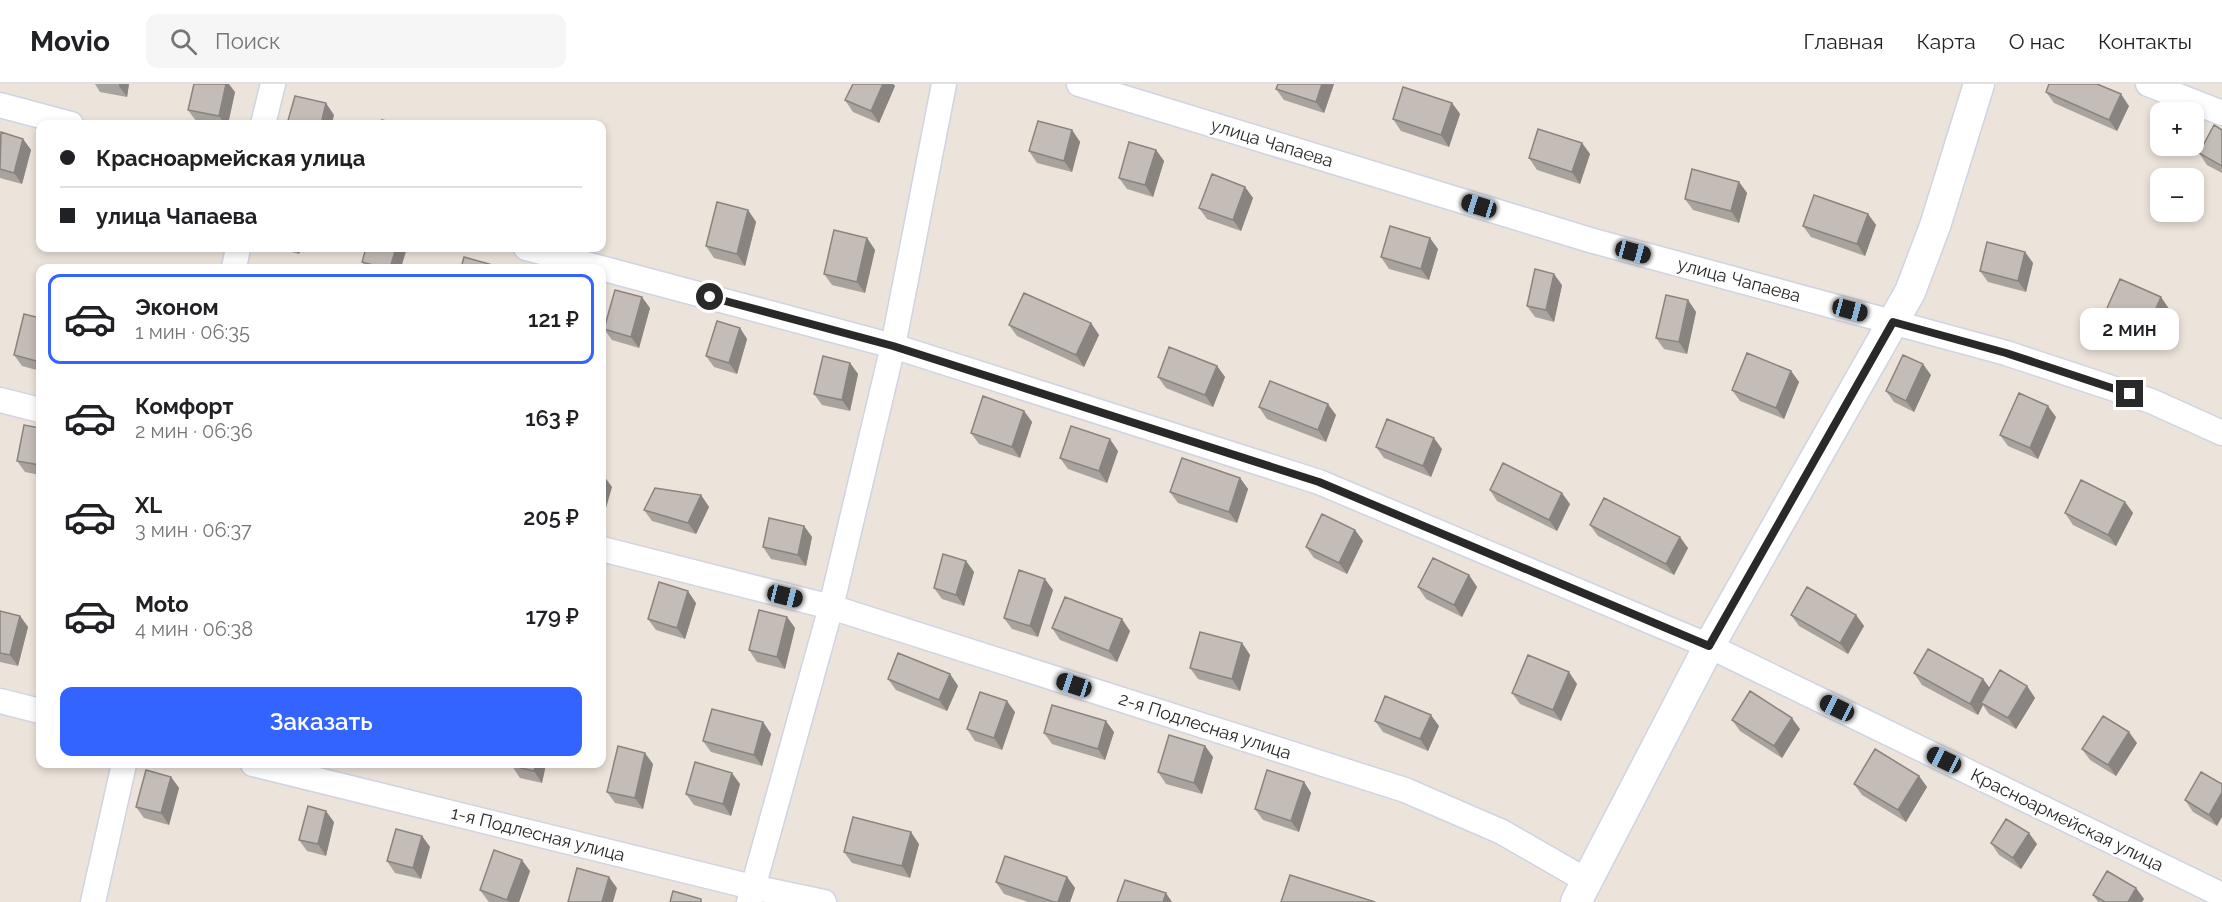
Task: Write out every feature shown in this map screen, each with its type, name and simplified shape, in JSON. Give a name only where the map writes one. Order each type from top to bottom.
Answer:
[{"type":"street","points":[[264,120],[273,84]]},
{"type":"street","points":[[751,894],[831,607],[893,346],[944,84]]},
{"type":"street","name":"улица Чапаева","points":[[1079,84],[1590,240],[2006,353],[2151,401],[2222,433]]},
{"type":"street","points":[[1581,891],[1709,646],[1910,292],[1935,226],[1979,84]]},
{"type":"street","points":[[2148,84],[2222,114]]},
{"type":"street","points":[[0,105],[56,120]]},
{"type":"street","name":"Красноармейская улица","points":[[541,252],[586,264]]},
{"type":"street","name":"Красноармейская улица","points":[[606,269],[893,346],[1319,482],[1709,646],[2222,895]]},
{"type":"street","points":[[0,400],[36,409]]},
{"type":"street","name":"2-я Подлесная улица","points":[[606,550],[831,607],[1405,790],[1503,832],[1581,891]]},
{"type":"street","points":[[0,701],[36,710]]},
{"type":"street","points":[[93,902],[123,768]]},
{"type":"street","name":"1-я Подлесная улица","points":[[268,768],[751,894],[824,902]]},
{"type":"building","points":[[194,84],[226,84],[219,116],[188,110]]},
{"type":"building","points":[[853,84],[883,84],[871,111],[845,100]]},
{"type":"building","points":[[1278,84],[1322,84],[1316,102],[1276,89]]},
{"type":"building","points":[[2049,84],[2097,84],[2121,94],[2109,120],[2046,92]]},
{"type":"building","points":[[1403,87],[1452,103],[1441,135],[1393,119]]},
{"type":"building","points":[[295,96],[326,103],[322,120],[288,120]]},
{"type":"building","points":[[1038,121],[1072,130],[1064,161],[1029,151]]},
{"type":"building","points":[[2214,125],[2222,130],[2222,166],[2204,156],[2204,144]]},
{"type":"building","points":[[1538,129],[1582,143],[1572,172],[1529,158]]},
{"type":"building","points":[[1,132],[23,139],[14,173],[0,169]]},
{"type":"building","points":[[1129,142],[1156,150],[1145,185],[1119,178]]},
{"type":"building","points":[[1692,169],[1739,182],[1731,211],[1685,199]]},
{"type":"building","points":[[1212,174],[1245,187],[1233,220],[1199,208]]},
{"type":"building","points":[[1814,195],[1868,214],[1857,244],[1803,226]]},
{"type":"building","points":[[717,202],[748,210],[737,254],[706,246]]},
{"type":"building","points":[[1390,226],[1430,238],[1421,269],[1381,257]]},
{"type":"building","points":[[834,230],[867,238],[857,282],[824,274]]},
{"type":"building","points":[[1987,242],[2025,252],[2018,281],[1980,271]]},
{"type":"building","points":[[365,252],[395,252],[391,264],[362,262]]},
{"type":"building","points":[[464,257],[489,264],[462,264]]},
{"type":"building","points":[[1535,269],[1554,274],[1546,310],[1527,306]]},
{"type":"building","points":[[2120,279],[2161,297],[2148,326],[2107,308]]},
{"type":"building","points":[[615,290],[642,297],[631,337],[606,330]]},
{"type":"building","points":[[1024,293],[1091,323],[1076,355],[1009,325]]},
{"type":"building","points":[[1666,295],[1688,300],[1679,342],[1656,338]]},
{"type":"building","points":[[24,314],[36,317],[36,361],[14,355]]},
{"type":"building","points":[[717,321],[740,328],[729,363],[706,356]]},
{"type":"building","points":[[1169,347],[1217,366],[1205,395],[1158,377]]},
{"type":"building","points":[[1747,353],[1791,371],[1776,408],[1732,390]]},
{"type":"building","points":[[1903,355],[1923,364],[1906,401],[1886,391]]},
{"type":"building","points":[[823,356],[850,363],[842,400],[814,394]]},
{"type":"building","points":[[1270,381],[1328,404],[1318,430],[1259,407]]},
{"type":"building","points":[[2019,393],[2048,406],[2030,448],[2000,435]]},
{"type":"building","points":[[983,396],[1024,411],[1012,447],[971,433]]},
{"type":"building","points":[[1387,419],[1434,438],[1423,466],[1376,447]]},
{"type":"building","points":[[24,425],[36,427],[36,464],[17,461]]},
{"type":"building","points":[[1071,426],[1110,439],[1099,471],[1060,458]]},
{"type":"building","points":[[1182,458],[1240,478],[1229,512],[1170,492]]},
{"type":"building","points":[[1503,463],[1562,493],[1549,520],[1490,490]]},
{"type":"building","points":[[2081,480],[2125,502],[2108,535],[2065,513]]},
{"type":"building","points":[[655,488],[701,495],[688,523],[644,510]]},
{"type":"building","points":[[1604,498],[1680,537],[1666,564],[1590,525]]},
{"type":"building","points":[[1322,514],[1355,530],[1339,563],[1306,547]]},
{"type":"building","points":[[769,518],[804,526],[798,555],[763,547]]},
{"type":"building","points":[[943,554],[966,561],[956,595],[934,588]]},
{"type":"building","points":[[1433,558],[1469,575],[1454,605],[1418,587]]},
{"type":"building","points":[[1019,570],[1045,579],[1030,626],[1004,618]]},
{"type":"building","points":[[659,582],[688,591],[677,628],[648,619]]},
{"type":"building","points":[[1807,587],[1856,615],[1840,643],[1791,615]]},
{"type":"building","points":[[1065,597],[1122,619],[1109,651],[1052,628]]},
{"type":"building","points":[[759,610],[787,617],[777,657],[749,650]]},
{"type":"building","points":[[0,611],[20,616],[10,655],[0,653]]},
{"type":"building","points":[[1200,632],[1242,643],[1232,679],[1190,668]]},
{"type":"building","points":[[1928,649],[1983,679],[1970,704],[1914,673]]},
{"type":"building","points":[[898,653],[950,674],[939,700],[888,679]]},
{"type":"building","points":[[1528,655],[1569,672],[1553,710],[1512,693]]},
{"type":"building","points":[[2000,670],[2027,686],[2008,718],[1981,703]]},
{"type":"building","points":[[1750,691],[1792,718],[1774,746],[1732,720]]},
{"type":"building","points":[[980,692],[1007,701],[994,738],[967,729]]},
{"type":"building","points":[[1385,696],[1431,715],[1420,739],[1375,721]]},
{"type":"building","points":[[1052,705],[1106,721],[1098,749],[1044,733]]},
{"type":"building","points":[[712,709],[763,722],[754,755],[703,741]]},
{"type":"building","points":[[2103,716],[2129,732],[2108,765],[2082,749]]},
{"type":"building","points":[[1169,735],[1205,746],[1194,783],[1158,772]]},
{"type":"building","points":[[618,746],[645,753],[635,798],[607,792]]},
{"type":"building","points":[[1875,749],[1919,776],[1898,810],[1854,784]]},
{"type":"building","points":[[695,762],[732,773],[723,804],[686,794]]},
{"type":"building","points":[[146,770],[171,777],[161,813],[136,807]]},
{"type":"building","points":[[1267,770],[1304,782],[1291,821],[1255,809]]},
{"type":"building","points":[[2201,772],[2222,784],[2222,792],[2209,815],[2185,800]]},
{"type":"building","points":[[308,806],[326,811],[318,844],[299,840]]},
{"type":"building","points":[[853,817],[911,832],[902,866],[844,852]]},
{"type":"building","points":[[2006,819],[2029,833],[2013,858],[1991,843]]},
{"type":"building","points":[[396,829],[422,836],[413,868],[387,861]]},
{"type":"building","points":[[494,850],[522,860],[507,900],[480,890]]},
{"type":"building","points":[[1005,856],[1067,877],[1058,902],[996,882]]},
{"type":"building","points":[[577,868],[609,877],[602,902],[568,902]]},
{"type":"building","points":[[2107,871],[2136,888],[2128,902],[2105,902],[2093,895]]},
{"type":"building","points":[[1290,875],[1375,902],[1281,902]]},
{"type":"building","points":[[1125,880],[1166,893],[1163,902],[1117,902]]},
{"type":"building","points":[[673,891],[701,899],[701,902],[670,902]]},
{"type":"route","points":[[710,297],[893,346],[1319,482],[1709,646],[1893,322],[2006,353],[2130,394]]}]
